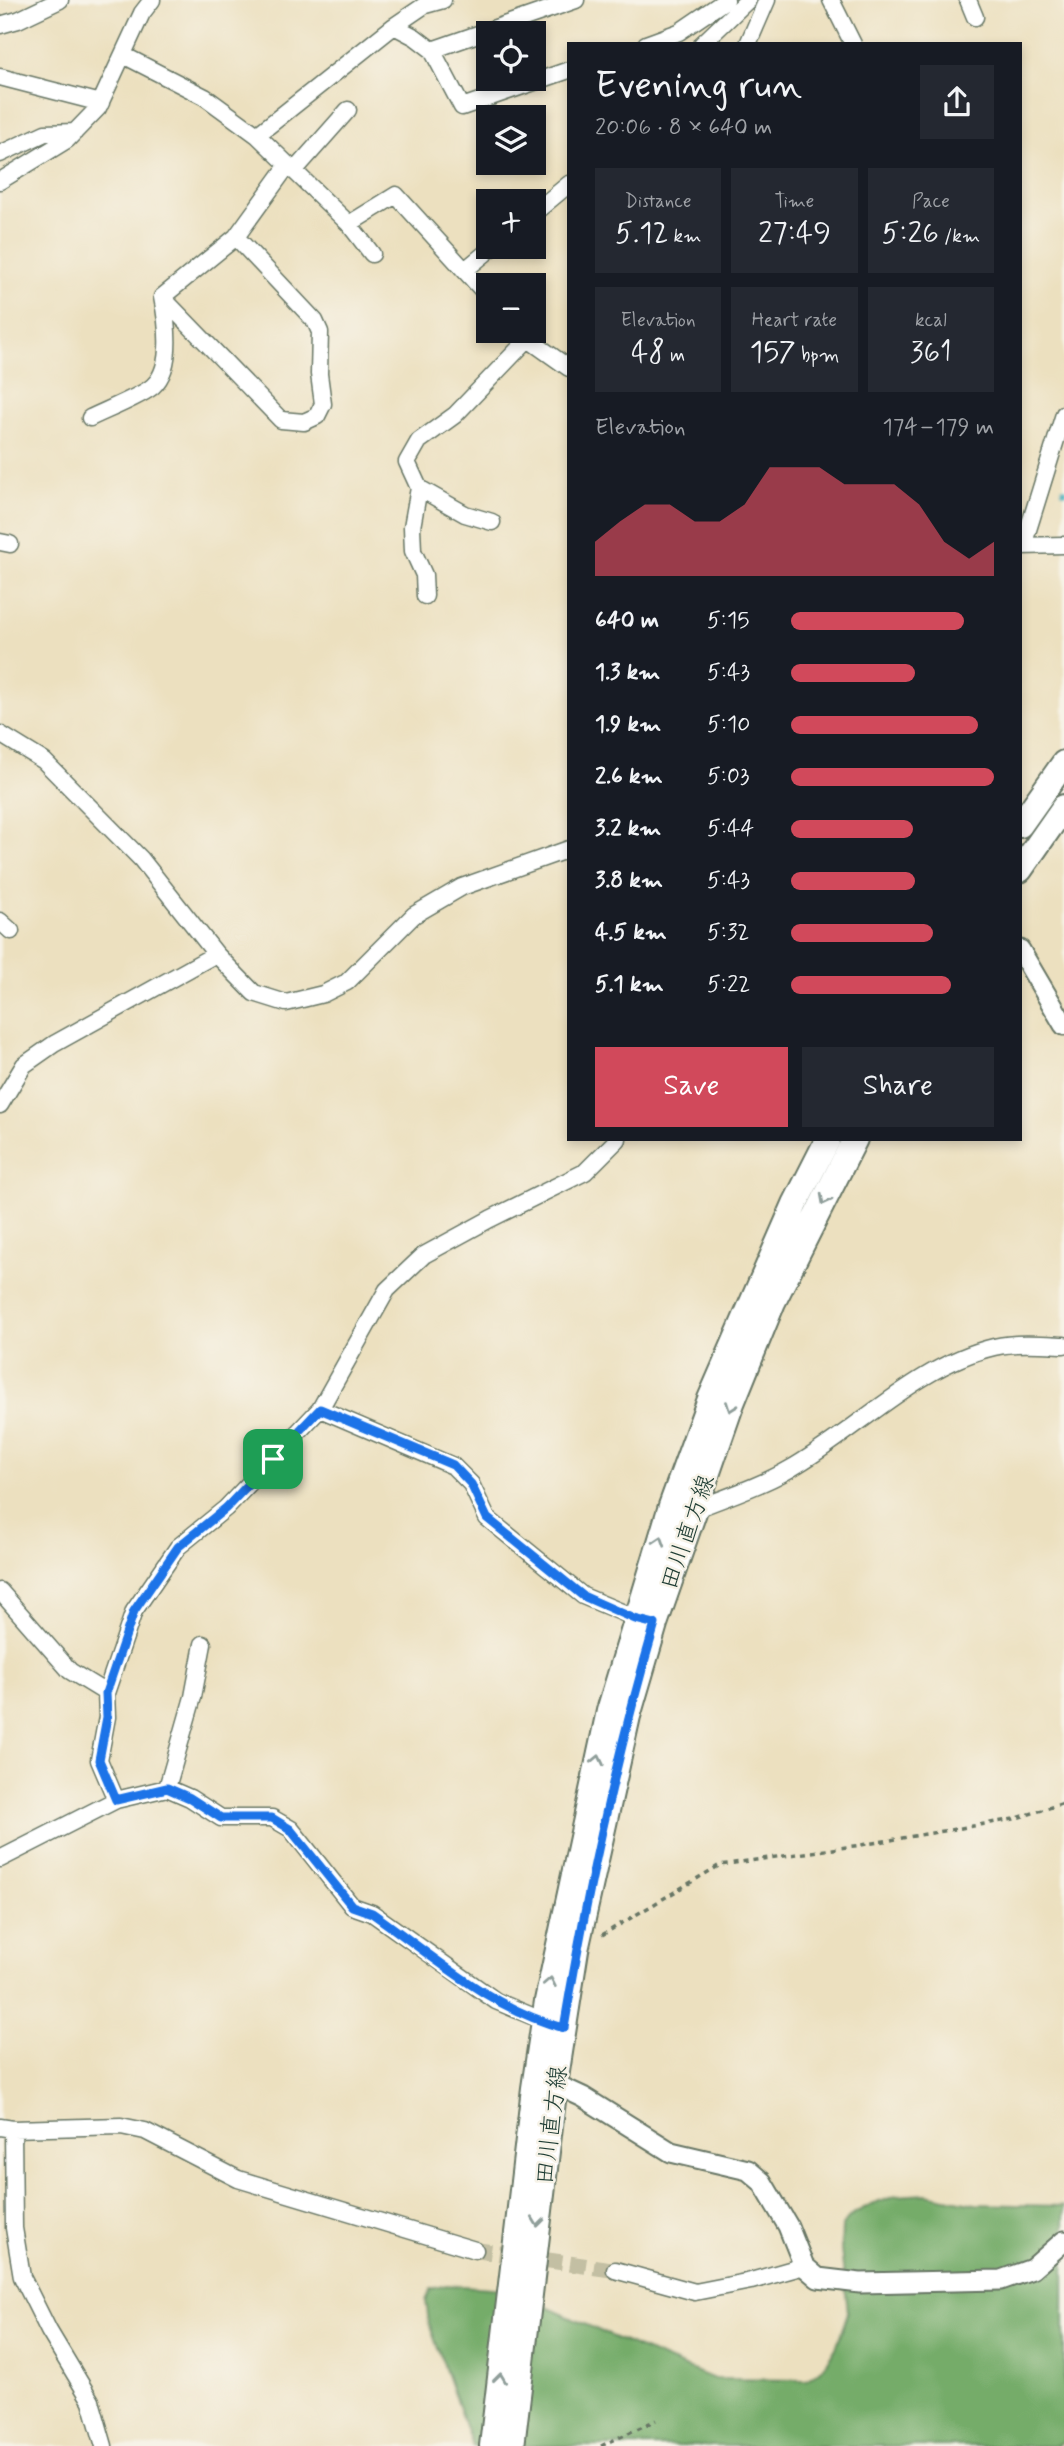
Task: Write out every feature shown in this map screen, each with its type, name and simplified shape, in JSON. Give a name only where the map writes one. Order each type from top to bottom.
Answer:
[{"type":"main road","points":[[1022,822],[1064,763]]},
{"type":"main road","points":[[1022,867],[1064,807]]},
{"type":"main road","name":"田川直方線","points":[[512,2446],[555,2084],[554,2025],[576,1950],[671,1506],[710,1399],[795,1204],[827,1141]]},
{"type":"main road","name":"田川直方線","points":[[492,2446],[554,2025],[564,1917],[609,1711],[694,1510],[773,1302],[854,1141]]},
{"type":"street","points":[[0,25],[18,20],[60,0]]},
{"type":"street","points":[[0,181],[67,140],[101,103],[142,13],[152,0]]},
{"type":"street","points":[[257,135],[394,26],[425,5],[443,0]]},
{"type":"street","points":[[432,50],[576,0]]},
{"type":"street","points":[[652,42],[679,32],[726,0]]},
{"type":"street","points":[[704,42],[748,0]]},
{"type":"street","points":[[749,42],[766,0]]},
{"type":"street","points":[[831,0],[852,42]]},
{"type":"street","points":[[968,0],[975,17]]},
{"type":"street","points":[[394,26],[432,50],[462,107],[567,71]]},
{"type":"street","points":[[123,55],[205,97],[257,135],[349,224],[372,254]]},
{"type":"street","points":[[0,78],[101,103]]},
{"type":"street","points":[[162,297],[236,237],[291,168],[348,110]]},
{"type":"street","points":[[0,153],[45,133],[75,132]]},
{"type":"street","points":[[546,203],[567,186]]},
{"type":"street","points":[[349,224],[396,195],[476,282]]},
{"type":"street","points":[[162,297],[281,420],[304,422],[317,416],[323,404],[319,374],[320,332],[315,321],[236,237]]},
{"type":"street","points":[[465,270],[478,259]]},
{"type":"street","points":[[90,418],[153,387],[162,374],[169,332],[162,297]]},
{"type":"street","points":[[492,522],[465,514],[419,488],[407,463],[419,441],[455,415],[517,343]]},
{"type":"street","points":[[535,343],[567,367]]},
{"type":"street","points":[[1064,414],[1022,546],[1064,545]]},
{"type":"street","points":[[419,488],[412,527],[413,551],[425,575],[425,596]]},
{"type":"street","points":[[0,734],[44,761],[132,849],[216,954],[254,993],[286,1003],[323,994],[346,982],[414,915],[463,887],[567,850]]},
{"type":"street","points":[[1022,953],[1064,1025]]},
{"type":"street","points":[[0,1105],[24,1065],[54,1044],[216,954]]},
{"type":"street","points":[[116,1800],[99,1760],[107,1717],[106,1693],[134,1611],[178,1547],[226,1508],[320,1409],[387,1290],[424,1255],[585,1172],[616,1141]]},
{"type":"street","points":[[694,1510],[787,1471],[911,1386],[965,1356],[997,1346],[1064,1345]]},
{"type":"street","points":[[320,1409],[453,1465],[471,1484],[487,1518],[583,1596],[645,1621]]},
{"type":"street","points":[[0,1591],[70,1671],[106,1693]]},
{"type":"street","points":[[167,1788],[193,1698],[203,1644]]},
{"type":"street","points":[[0,1859],[116,1800],[167,1788],[190,1798],[221,1818],[272,1818],[290,1829],[352,1906],[372,1913],[496,2001],[554,2025]]},
{"type":"street","points":[[555,2084],[583,2097],[671,2152],[748,2170],[762,2182],[788,2226],[804,2266],[818,2278],[860,2283],[1001,2280],[1032,2269],[1064,2241]]},
{"type":"street","points":[[104,2446],[91,2401],[49,2330],[22,2277],[7,2128],[121,2126],[145,2131],[239,2179],[475,2250]]},
{"type":"street","points":[[615,2270],[695,2292],[751,2281],[804,2266]]},
{"type":"path","points":[[576,1950],[720,1865],[1014,1819],[1064,1803]]},
{"type":"path","points":[[601,2446],[656,2420]]},
{"type":"green space","points":[[926,2194],[976,2204],[1064,2206],[1064,2442],[1056,2446],[472,2446],[429,2323],[426,2301],[431,2289],[446,2285],[507,2289],[714,2379],[806,2380],[820,2371],[836,2348],[848,2312],[841,2250],[842,2227],[851,2215],[864,2208],[895,2196]]},
{"type":"tunnel","points":[[475,2250],[615,2270]]},
{"type":"route","points":[[320,1409],[453,1465],[471,1484],[487,1518],[583,1596],[635,1619],[655,1624],[628,1716],[576,1950],[564,2028],[496,2001],[372,1913],[352,1906],[290,1829],[272,1818],[221,1818],[190,1798],[167,1788],[116,1800],[99,1760],[107,1717],[106,1693],[134,1611],[178,1547],[226,1508],[273,1459],[320,1409]]}]
